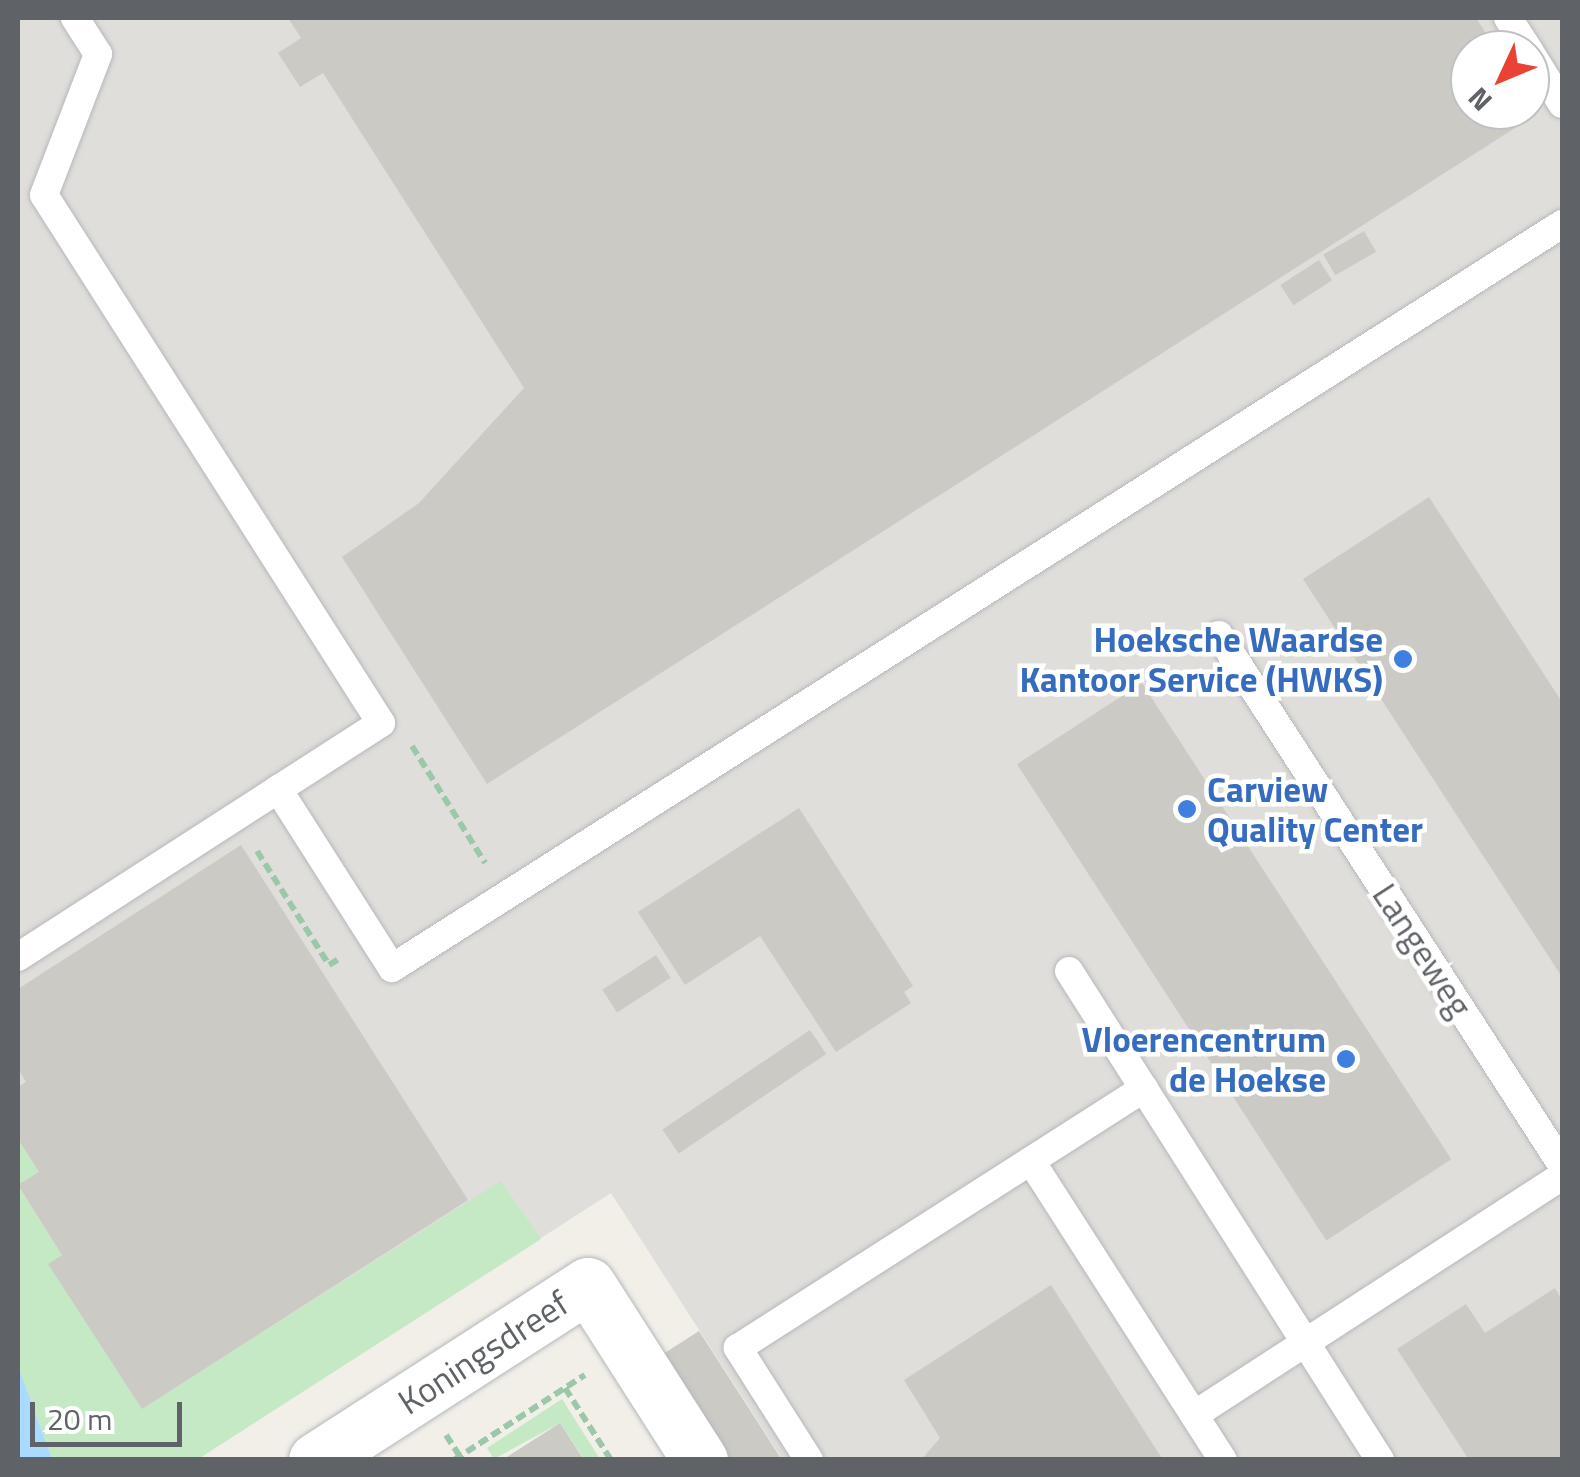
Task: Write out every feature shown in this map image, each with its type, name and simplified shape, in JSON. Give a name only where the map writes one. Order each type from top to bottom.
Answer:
[{"type":"street","name":"Koningsdreef","points":[[316,1460],[588,1285],[700,1460]]},
{"type":"lane","points":[[18,957],[380,723],[44,195],[98,54],[75,18]]},
{"type":"lane","points":[[278,789],[392,968],[1562,224]]},
{"type":"lane","name":"Langeweg","points":[[1219,635],[1562,1165]]},
{"type":"lane","points":[[1069,971],[1380,1460]]},
{"type":"lane","points":[[809,1460],[738,1348],[1144,1088]]},
{"type":"lane","points":[[1030,1161],[1223,1460]]},
{"type":"lane","points":[[1194,1415],[1562,1176]]},
{"type":"path","points":[[454,1460],[628,1347]]},
{"type":"path","points":[[565,1388],[611,1460]]},
{"type":"shaded area","points":[[18,18],[1562,18],[1562,1459],[782,1459],[611,1193],[198,1459],[52,1459],[18,1366]]},
{"type":"green space","points":[[18,1139],[39,1172],[18,1186]]},
{"type":"green space","points":[[501,1181],[541,1239],[198,1459],[52,1459],[18,1366],[18,1186],[62,1255],[49,1264],[142,1409]]},
{"type":"green space","points":[[562,1399],[600,1459],[584,1459],[560,1423],[494,1459],[487,1448]]},
{"type":"water","points":[[18,1366],[52,1459],[18,1459]]},
{"type":"building","points":[[288,18],[1476,18],[1484,30],[1450,30],[1450,130],[1512,130],[487,784],[342,557],[419,503],[524,388],[323,73],[300,87],[278,53],[301,38]]},
{"type":"building","points":[[1364,231],[1376,252],[1335,275],[1323,254]]},
{"type":"building","points":[[1319,260],[1332,280],[1293,305],[1280,285]]},
{"type":"building","points":[[1429,497],[1562,702],[1562,977],[1303,579]]},
{"type":"building","points":[[1142,683],[1451,1159],[1326,1241],[1017,764]]},
{"type":"building","points":[[799,808],[913,986],[904,992],[911,1003],[836,1052],[760,936],[685,985],[638,912]]},
{"type":"building","points":[[241,845],[468,1200],[142,1409],[48,1264],[62,1255],[18,1185],[39,1172],[18,1139],[18,1087],[26,1082],[18,1069],[18,989]]},
{"type":"building","points":[[656,955],[671,978],[617,1013],[602,990]]},
{"type":"building","points":[[810,1030],[826,1054],[679,1154],[662,1130]]},
{"type":"building","points":[[1051,1285],[1163,1460],[921,1460],[940,1438],[904,1380]]},
{"type":"building","points":[[1555,1288],[1562,1300],[1562,1460],[1469,1460],[1397,1349],[1466,1304],[1485,1333]]},
{"type":"building","points":[[699,1331],[782,1460],[727,1460],[660,1356]]},
{"type":"building","points":[[560,1423],[584,1460],[502,1460]]},
{"type":"place","name":"Hoeksche Waardse Kantoor Service (HWKS)","points":[[1403,659]]},
{"type":"place","name":"Carview Quality Center","points":[[1187,809]]},
{"type":"place","name":"Vloerencentrum de Hoekse","points":[[1346,1059]]}]
